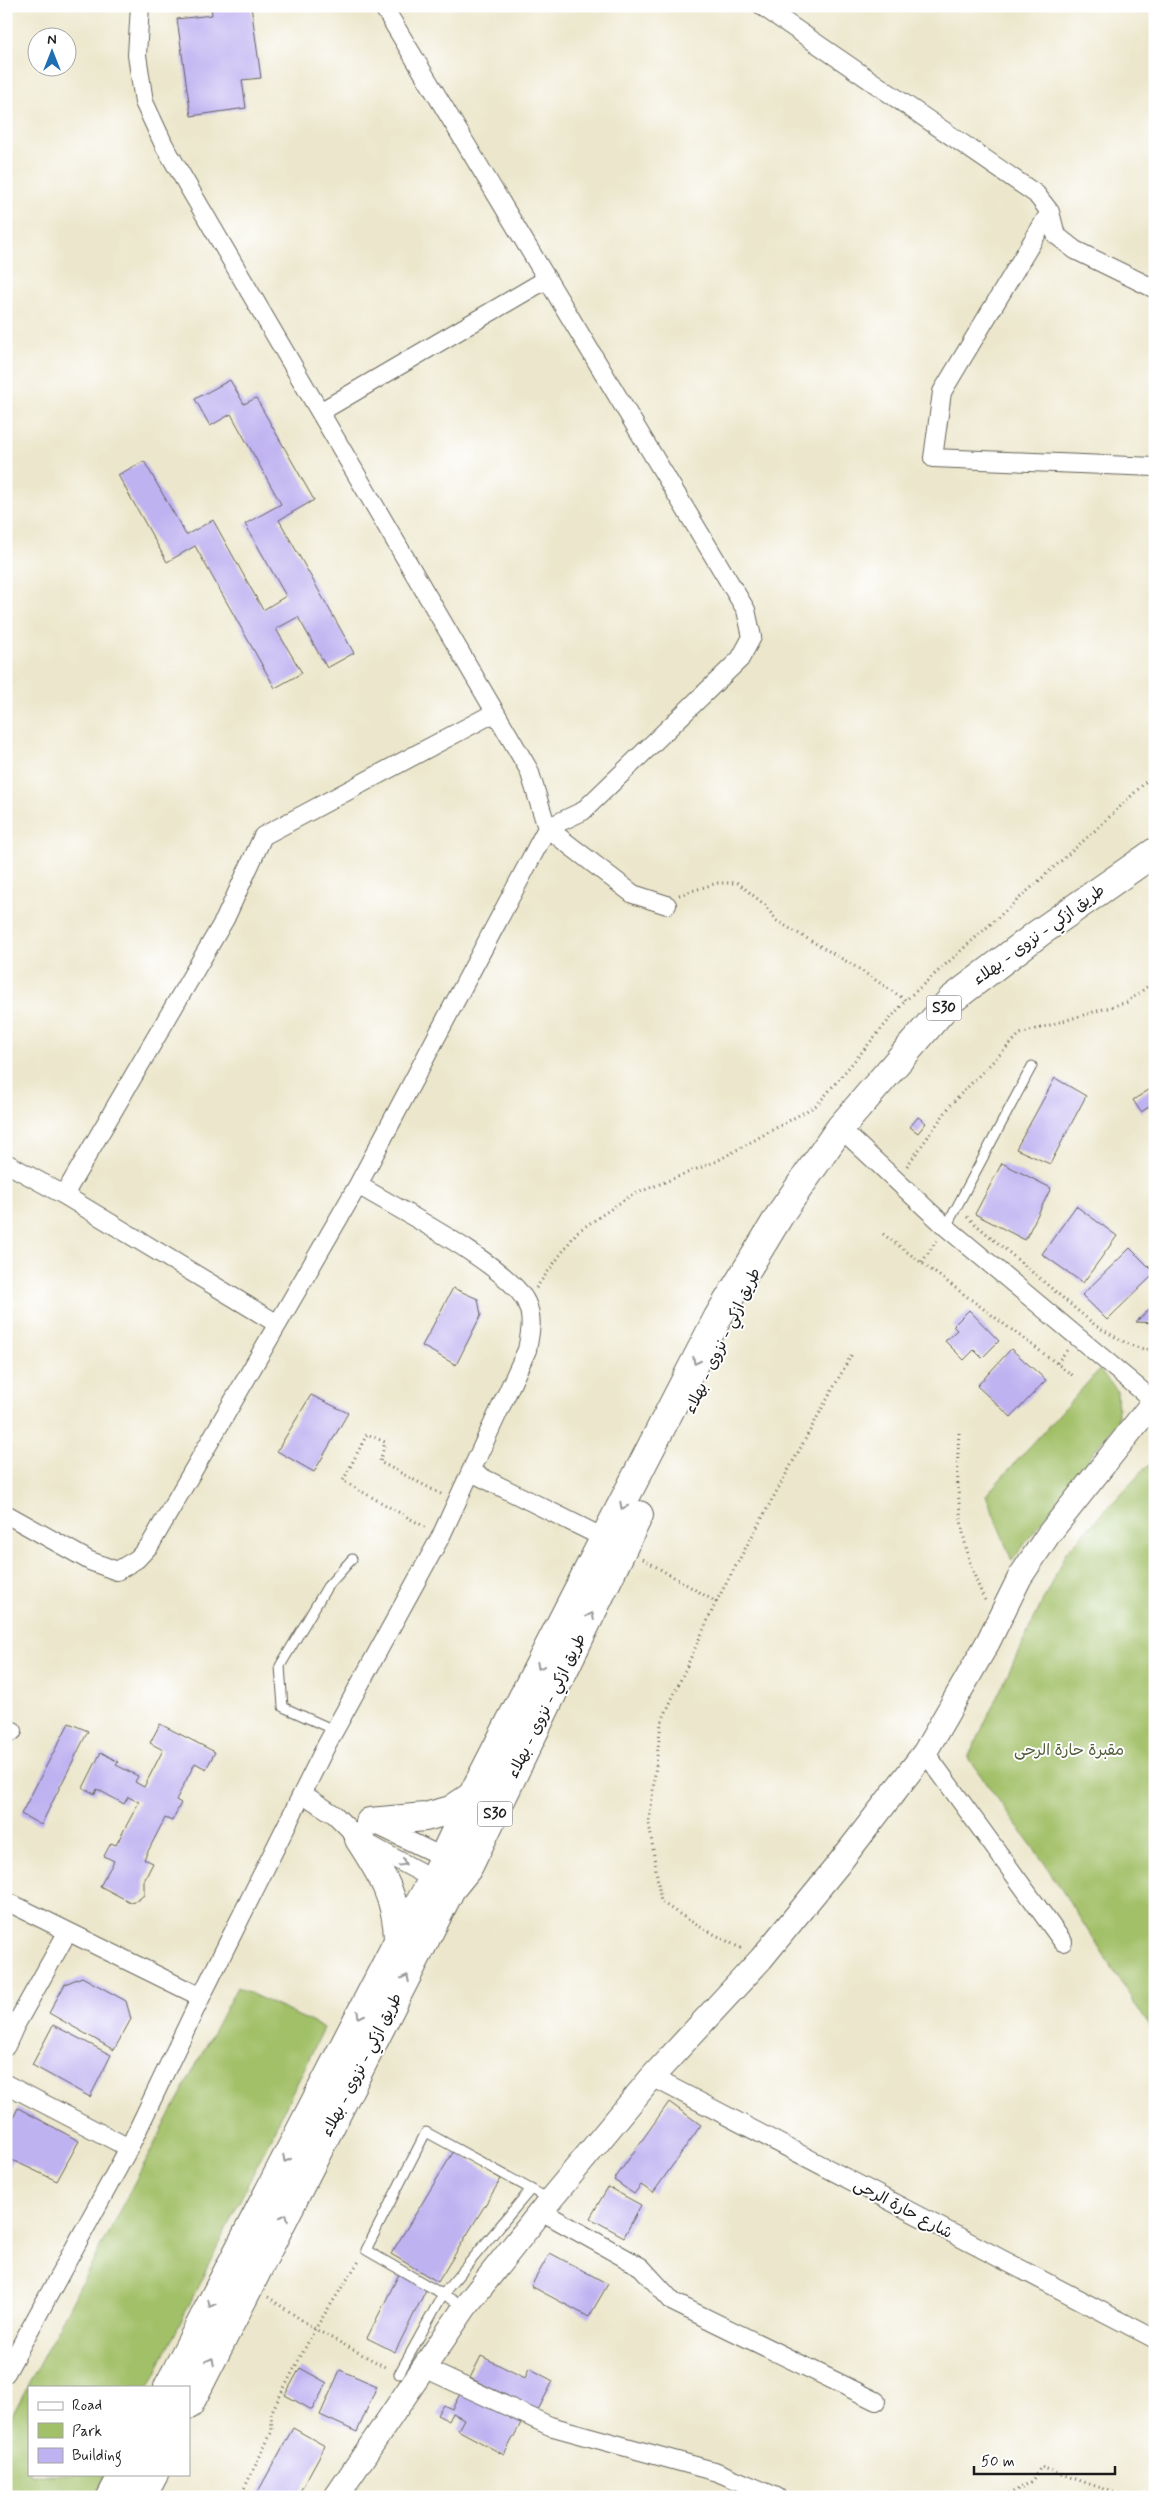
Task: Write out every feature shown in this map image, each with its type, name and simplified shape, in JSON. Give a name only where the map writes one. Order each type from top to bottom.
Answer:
[{"type":"main road","name":"طريق ازكي - نزوى - بهلاء","points":[[169,2386],[398,1941],[449,1874],[472,1796],[615,1543],[731,1330],[781,1213],[840,1128],[951,1000],[1039,933],[1155,852]]},
{"type":"main road","name":"طريق ازكي - نزوى - بهلاء","points":[[190,2403],[251,2286],[449,1874],[615,1543]]},
{"type":"main road","points":[[398,1941],[394,1903],[378,1869],[365,1830],[451,1810],[472,1796]]},
{"type":"main road","points":[[111,2497],[121,2476]]},
{"type":"main road","points":[[142,2497],[153,2476]]},
{"type":"street","points":[[140,6],[137,55],[144,102],[164,145],[529,770],[547,828],[633,894],[667,905]]},
{"type":"street","points":[[6,1514],[90,1561],[117,1571],[137,1560],[150,1545],[276,1323],[358,1185],[547,828],[583,811],[740,659],[752,637],[746,610],[383,6]]},
{"type":"street","points":[[762,6],[1036,194],[1050,212],[1056,235],[1075,250],[1155,289]]},
{"type":"street","points":[[1050,212],[942,392],[933,458],[1155,467]]},
{"type":"street","points":[[320,412],[547,279]]},
{"type":"street","points":[[64,1195],[225,919],[263,836],[494,713]]},
{"type":"street","points":[[336,2497],[465,2307],[541,2200],[760,1959],[837,1866],[925,1752],[1020,1577],[1048,1535],[1154,1401],[946,1227],[840,1128]]},
{"type":"street","points":[[6,1163],[64,1195],[276,1323]]},
{"type":"street","points":[[6,2373],[130,2148],[200,1997],[334,1730],[441,1536],[527,1350],[532,1325],[526,1302],[512,1284],[491,1265],[358,1185]]},
{"type":"street","points":[[470,1472],[615,1543]]},
{"type":"street","points":[[925,1752],[1063,1942]]},
{"type":"street","points":[[303,1794],[335,1815],[449,1874]]},
{"type":"street","points":[[365,1830],[449,1874]]},
{"type":"street","points":[[6,1901],[67,1933],[200,1997]]},
{"type":"street","points":[[6,2046],[10,2024],[67,1933]]},
{"type":"street","name":"شارع حارة الرحى","points":[[652,2078],[1155,2338]]},
{"type":"street","points":[[6,2084],[130,2148]]},
{"type":"street","points":[[541,2200],[641,2267],[673,2302],[876,2400]]},
{"type":"street","points":[[424,2368],[550,2426],[717,2472],[777,2497]]},
{"type":"lane","points":[[946,1227],[958,1209],[1032,1066]]},
{"type":"lane","points":[[334,1730],[283,1707],[280,1666],[327,1587],[352,1560]]},
{"type":"lane","points":[[399,2374],[443,2294],[541,2200],[426,2132],[366,2250],[443,2294],[465,2307]]},
{"type":"path","points":[[526,1302],[577,1232],[622,1201],[717,1161],[817,1105],[906,1000],[1101,825],[1155,772]]},
{"type":"path","points":[[667,905],[680,894],[718,883],[738,883],[765,905],[777,921],[851,964],[906,1000]]},
{"type":"path","points":[[913,1159],[952,1103],[1020,1034],[1127,1002],[1155,981]]},
{"type":"path","points":[[958,1209],[1096,1326],[1114,1335],[1125,1344],[1155,1350]]},
{"type":"path","points":[[922,1262],[946,1227]]},
{"type":"path","points":[[883,1234],[1075,1377]]},
{"type":"path","points":[[760,1959],[695,1924],[661,1902],[649,1823],[661,1724],[716,1602],[853,1352]]},
{"type":"path","points":[[959,1432],[957,1482],[962,1531],[979,1587],[996,1624]]},
{"type":"path","points":[[441,1536],[344,1481],[368,1434],[385,1442],[380,1462],[456,1501]]},
{"type":"path","points":[[615,1543],[716,1602]]},
{"type":"path","points":[[240,2497],[272,2431],[271,2413],[316,2329],[366,2250]]},
{"type":"path","points":[[251,2286],[316,2329],[399,2374]]},
{"type":"path","points":[[1004,2497],[1031,2482],[1041,2467],[1127,2497]]},
{"type":"green space","points":[[1099,1370],[1117,1390],[1118,1420],[1012,1561],[986,1495]]},
{"type":"green space","name":"مقبرة حارة الرحى","points":[[1151,1462],[1155,1465],[1155,2035],[1045,1864],[968,1758],[1066,1552]]},
{"type":"green space","points":[[237,1987],[324,2028],[149,2386],[28,2386],[28,2476],[105,2476],[95,2497],[6,2497],[6,2427]]},
{"type":"building","points":[[251,6],[261,78],[242,80],[246,108],[191,116],[177,19],[212,15],[211,7]]},
{"type":"building","points":[[230,380],[244,404],[256,398],[314,500],[279,520],[354,653],[327,668],[298,617],[276,629],[302,673],[275,688],[195,546],[167,562],[118,475],[144,461],[186,535],[213,520],[263,610],[286,596],[245,524],[281,504],[231,414],[210,426],[195,399]]},
{"type":"building","points":[[1055,1078],[1086,1096],[1050,1164],[1016,1149]]},
{"type":"building","points":[[1155,1086],[1155,1103],[1141,1112],[1133,1100]]},
{"type":"building","points":[[918,1117],[926,1123],[918,1133],[910,1127]]},
{"type":"building","points":[[1002,1163],[1051,1188],[1025,1240],[975,1214]]},
{"type":"building","points":[[1076,1206],[1117,1236],[1083,1283],[1042,1254]]},
{"type":"building","points":[[1130,1248],[1155,1273],[1107,1320],[1082,1295]]},
{"type":"building","points":[[453,1288],[478,1299],[481,1315],[456,1365],[422,1346]]},
{"type":"building","points":[[1155,1304],[1155,1323],[1136,1322]]},
{"type":"building","points":[[969,1310],[999,1341],[982,1358],[974,1350],[964,1360],[945,1341],[957,1330],[953,1326]]},
{"type":"building","points":[[1011,1349],[1046,1380],[1011,1417],[977,1386]]},
{"type":"building","points":[[311,1395],[348,1413],[314,1472],[277,1451]]},
{"type":"building","points":[[69,1723],[88,1731],[41,1825],[21,1814]]},
{"type":"building","points":[[160,1724],[215,1752],[206,1769],[195,1763],[176,1800],[181,1803],[172,1821],[165,1818],[144,1859],[153,1863],[144,1881],[144,1895],[138,1900],[130,1902],[100,1886],[114,1861],[104,1856],[111,1843],[116,1845],[139,1802],[128,1797],[124,1804],[97,1789],[95,1794],[83,1788],[101,1752],[118,1762],[116,1765],[138,1776],[135,1782],[144,1787],[163,1750],[150,1743]]},
{"type":"building","points":[[82,1977],[126,2001],[131,2019],[114,2050],[49,2013],[65,1984]]},
{"type":"building","points":[[53,2025],[111,2055],[90,2097],[32,2065]]},
{"type":"building","points":[[669,2102],[701,2125],[653,2193],[641,2185],[634,2194],[614,2180]]},
{"type":"building","points":[[18,2108],[79,2141],[57,2181],[12,2160],[6,2172],[6,2133]]},
{"type":"building","points":[[454,2151],[501,2179],[438,2282],[391,2254]]},
{"type":"building","points":[[608,2187],[641,2205],[624,2237],[590,2218]]},
{"type":"building","points":[[550,2253],[608,2284],[589,2317],[531,2286]]},
{"type":"building","points":[[400,2272],[428,2286],[395,2352],[367,2338]]},
{"type":"building","points":[[481,2356],[525,2378],[529,2368],[553,2381],[537,2412],[470,2378]]},
{"type":"building","points":[[300,2368],[327,2383],[312,2410],[285,2395]]},
{"type":"building","points":[[340,2370],[377,2386],[357,2432],[320,2415]]},
{"type":"building","points":[[462,2390],[522,2421],[504,2455],[458,2430],[464,2419],[453,2413],[449,2421],[437,2415],[443,2405],[452,2409]]},
{"type":"building","points":[[293,2428],[325,2446],[297,2497],[255,2497]]}]
